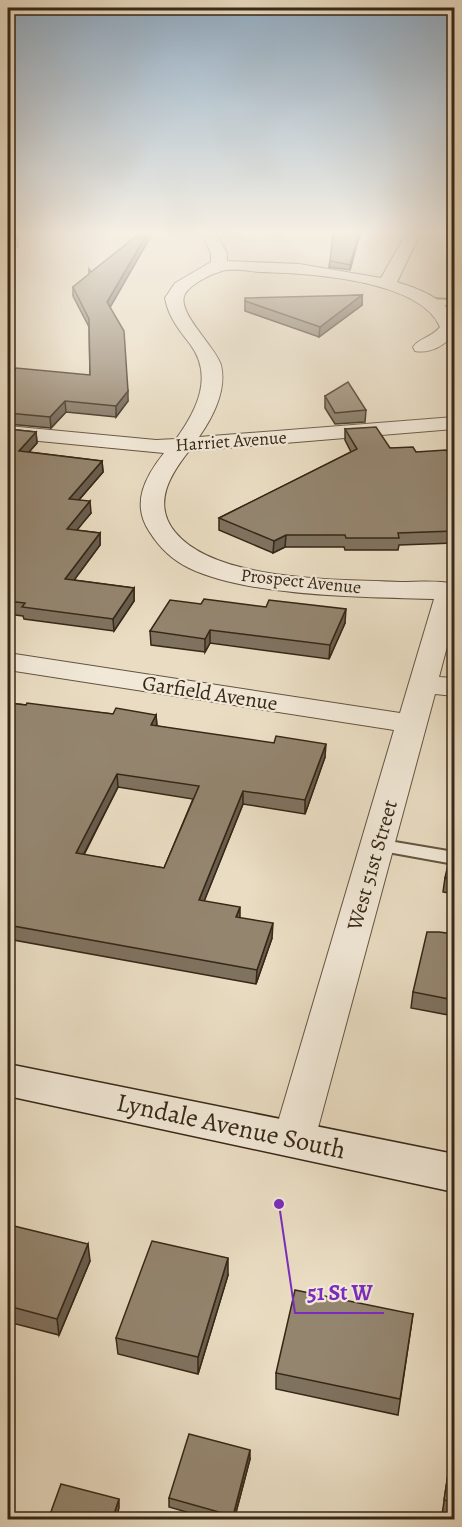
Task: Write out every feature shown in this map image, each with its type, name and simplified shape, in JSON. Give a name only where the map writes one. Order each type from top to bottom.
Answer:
[{"type":"main road","name":"Lyndale Avenue South","points":[[10,1085],[294,1138],[454,1173]]},
{"type":"street","name":"Prospect Avenue","points":[[174,305],[211,362],[212,385],[204,410],[155,481],[152,508],[159,530],[178,550],[203,566],[266,580],[353,588],[452,590]]},
{"type":"street","points":[[422,347],[440,339],[449,327],[445,317],[433,305]]},
{"type":"street","name":"Harriet Avenue","points":[[8,432],[140,446],[181,446],[454,423]]},
{"type":"street","name":"West 51st Street","points":[[294,1138],[412,724],[439,685],[452,590]]},
{"type":"street","name":"Garfield Avenue","points":[[8,662],[412,724]]},
{"type":"lane","points":[[377,845],[454,858]]},
{"type":"building","points":[[82,305],[109,305],[124,331],[128,391],[116,406],[65,401],[50,417],[8,413],[8,376],[16,368],[90,375],[89,319]]},
{"type":"building","points":[[257,305],[349,305],[320,327]]},
{"type":"building","points":[[348,382],[366,410],[335,413],[325,396]]},
{"type":"building","points":[[376,427],[390,448],[413,447],[416,452],[446,450],[454,462],[454,531],[398,533],[399,538],[286,535],[274,541],[219,518],[357,449],[345,429]]},
{"type":"building","points":[[8,429],[36,432],[19,451],[102,461],[69,499],[90,501],[67,529],[100,533],[65,579],[134,588],[113,619],[22,607],[25,603],[8,601]]},
{"type":"building","points":[[204,599],[266,607],[269,600],[346,609],[330,645],[210,630],[205,639],[150,631],[170,600],[201,604]]},
{"type":"building","points":[[8,703],[26,705],[27,703],[113,714],[116,708],[156,715],[151,725],[274,743],[276,736],[326,744],[305,800],[243,791],[199,900],[240,907],[236,917],[273,923],[257,970],[8,925]],"holes":[[[117,774],[199,786],[164,868],[76,853]]]},
{"type":"building","points":[[451,851],[454,851],[454,879],[445,878]]},
{"type":"building","points":[[427,932],[454,934],[454,1000],[413,992]]},
{"type":"building","points":[[14,1226],[88,1244],[57,1319],[8,1306],[8,1240]]},
{"type":"building","points":[[152,1241],[228,1258],[198,1357],[116,1338]]},
{"type":"building","points":[[295,1290],[413,1314],[400,1399],[276,1373]]},
{"type":"building","points":[[189,1434],[250,1450],[233,1516],[169,1498]]},
{"type":"building","points":[[454,1435],[454,1502],[444,1500]]},
{"type":"building","points":[[61,1484],[119,1499],[112,1520],[48,1520]]},
{"type":"place","name":"51 St W","points":[[279,1204]]}]
